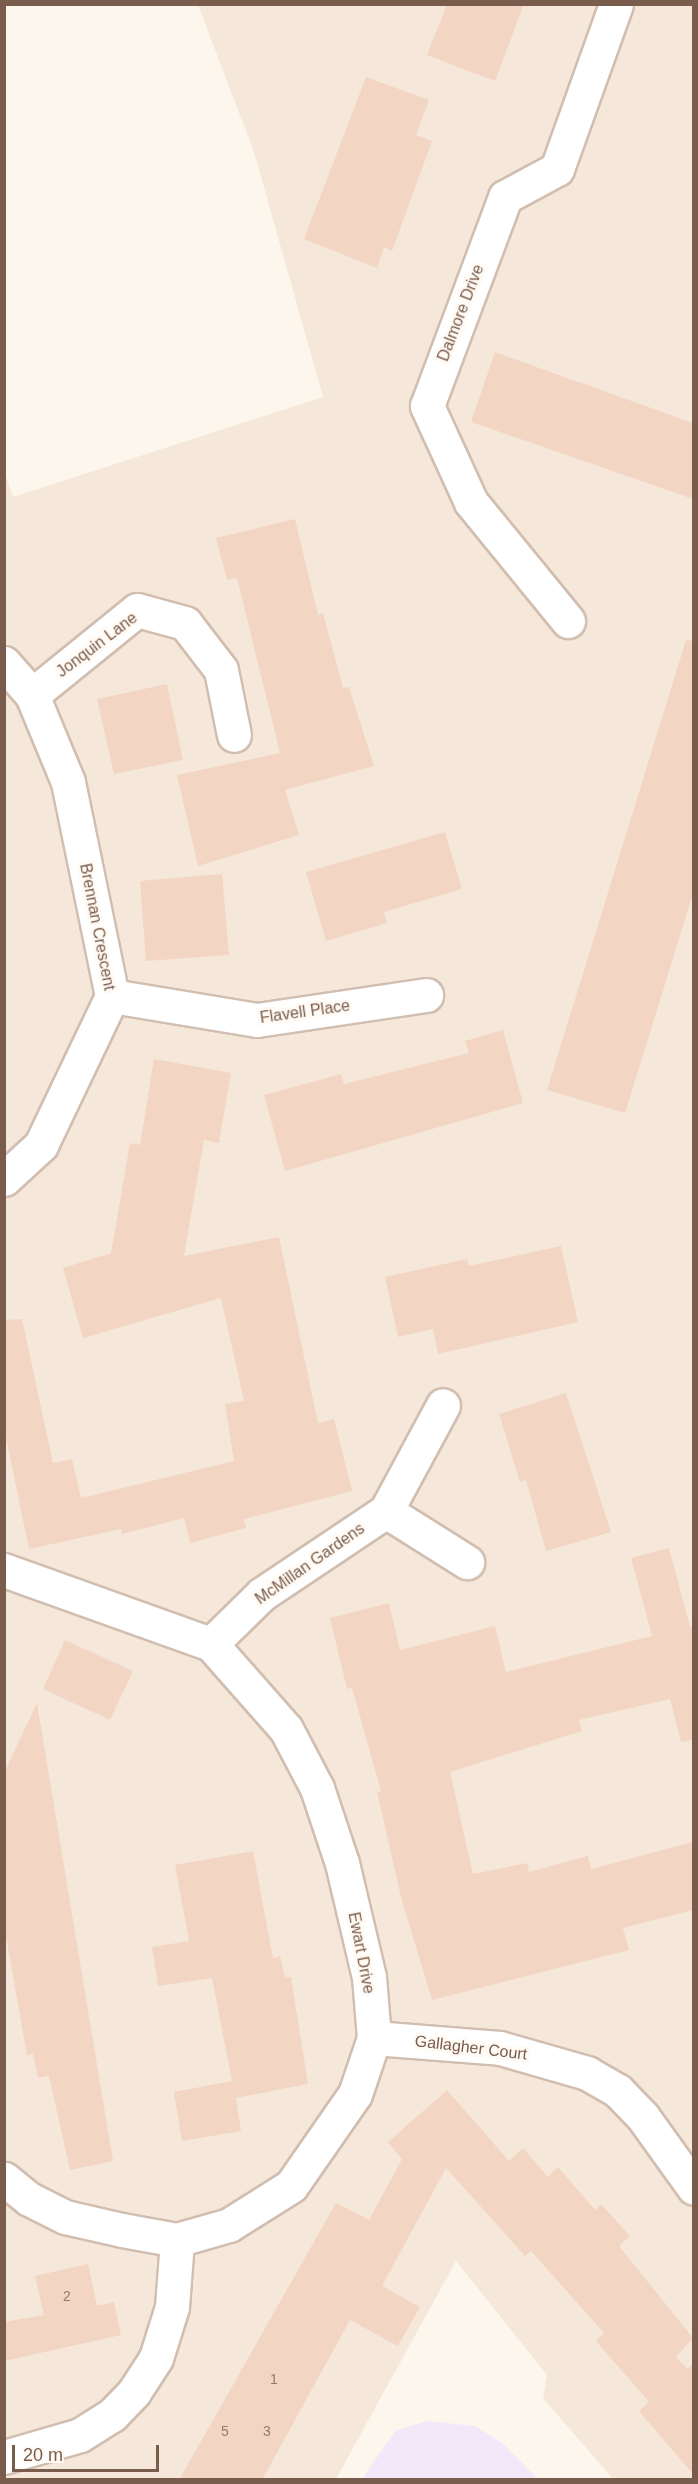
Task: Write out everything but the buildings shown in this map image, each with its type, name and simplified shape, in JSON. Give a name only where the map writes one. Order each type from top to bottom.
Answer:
[{"type":"street","name":"Dalmore Drive","points":[[568,621],[471,502],[427,406],[505,197],[557,169],[616,4]]},
{"type":"street","name":"Jonquin Lane","points":[[32,695],[137,610],[185,623],[192,632],[221,670],[234,735]]},
{"type":"street","name":"Brennan Crescent","points":[[4,663],[32,695],[68,782],[112,996],[41,1145],[4,1179]]},
{"type":"street","name":"Flavell Place","points":[[112,996],[257,1020],[426,994]]},
{"type":"street","name":"McMillan Gardens","points":[[211,1644],[262,1594],[386,1511],[443,1405]]},
{"type":"street","points":[[386,1511],[467,1562]]},
{"type":"street","name":"Ewart Drive","points":[[4,1570],[211,1644],[286,1729],[317,1788],[342,1863],[369,1977],[374,2038],[355,2094],[291,2186],[229,2225],[177,2240],[65,2217],[29,2199],[4,2179]]},
{"type":"street","name":"Gallagher Court","points":[[374,2038],[500,2048],[587,2073],[618,2091],[643,2117],[693,2188]]},
{"type":"street","points":[[4,2457],[81,2436],[112,2415],[134,2392],[156,2358],[172,2307],[177,2240]]},
{"type":"shaded area","points":[[198,5],[693,5],[693,2479],[613,2479],[543,2398],[547,2375],[456,2261],[336,2479],[5,2479],[4,470],[13,497],[323,397],[254,152]]},
{"type":"shaded area","points":[[427,2421],[475,2426],[502,2443],[538,2479],[362,2479],[395,2431]]}]
